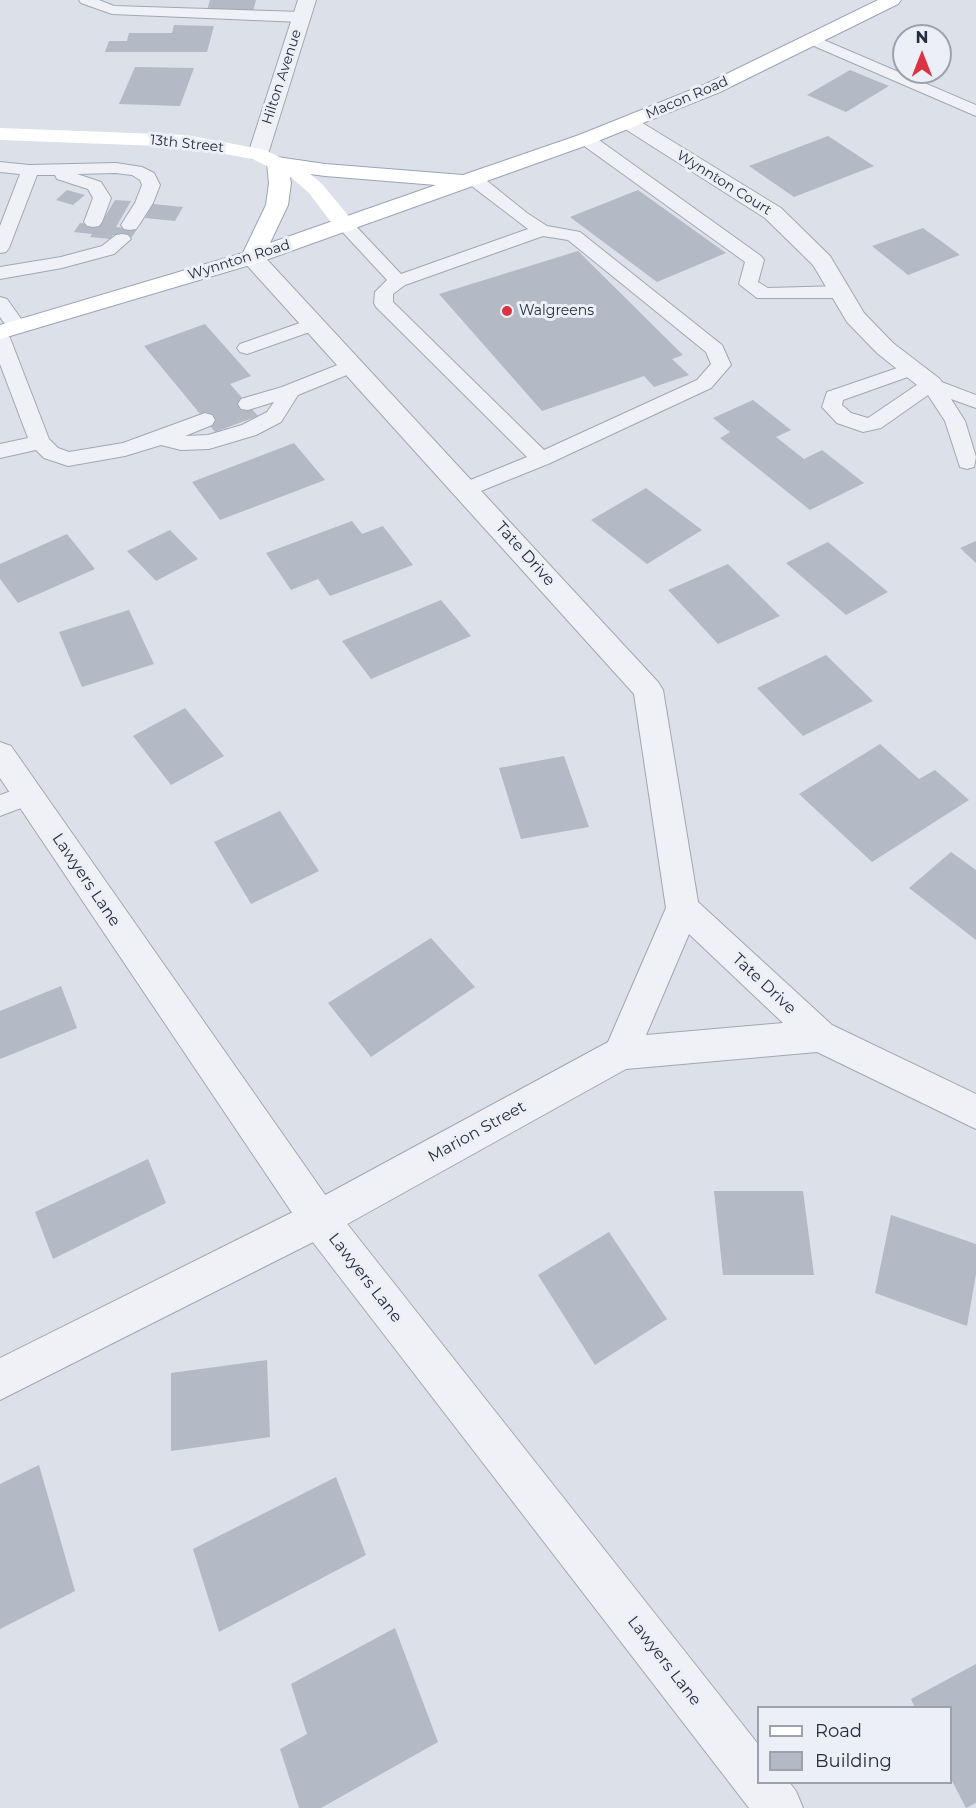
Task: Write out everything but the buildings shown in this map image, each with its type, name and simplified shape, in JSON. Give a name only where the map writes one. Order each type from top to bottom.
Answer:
[{"type":"main road","name":"Macon Road","points":[[475,180],[586,140],[713,88],[892,0]]},
{"type":"main road","name":"13th Street","points":[[0,134],[187,141],[267,159],[299,174],[316,189],[345,225]]},
{"type":"main road","points":[[267,159],[388,176],[475,180]]},
{"type":"main road","points":[[252,256],[277,205],[280,183],[267,159]]},
{"type":"main road","name":"Wynnton Road","points":[[6,332],[252,256],[475,180]]},
{"type":"street","name":"Hilton Avenue","points":[[267,159],[304,8]]},
{"type":"street","name":"Wynnton Court","points":[[629,123],[773,213],[822,261],[855,317],[885,348],[931,384]]},
{"type":"street","name":"Tate Drive","points":[[252,256],[648,690],[683,908],[820,1036]]},
{"type":"street","name":"Lawyers Lane","points":[[0,754],[14,801],[319,1219],[757,1779]]},
{"type":"street","points":[[621,1053],[683,908]]},
{"type":"street","points":[[820,1036],[976,1112]]},
{"type":"street","name":"Marion Street","points":[[0,1380],[319,1219],[621,1053],[820,1036]]},
{"type":"street","name":"Lawyers Lane","points":[[761,1784],[779,1808]]},
{"type":"lane","points":[[86,0],[112,10],[164,7],[304,8]]},
{"type":"lane","points":[[812,40],[976,111]]},
{"type":"lane","points":[[586,140],[755,260],[748,284],[764,294],[842,292]]},
{"type":"lane","points":[[0,167],[71,176],[95,186],[102,198],[93,222]]},
{"type":"lane","points":[[0,273],[108,250],[126,232],[144,203],[151,185],[148,177],[136,171],[116,168],[29,170]]},
{"type":"lane","points":[[0,248],[27,181],[29,170]]},
{"type":"lane","points":[[466,490],[541,459],[704,384],[721,365],[715,349],[574,236],[543,230],[521,217],[475,180]]},
{"type":"lane","points":[[345,225],[398,281]]},
{"type":"lane","points":[[541,459],[383,303],[384,292],[398,281],[543,230]]},
{"type":"lane","points":[[0,303],[6,332],[40,442],[51,453],[68,459],[125,449],[205,420]]},
{"type":"lane","points":[[247,348],[314,324]]},
{"type":"lane","points":[[248,404],[289,391],[352,366]]},
{"type":"lane","points":[[912,369],[834,396],[832,407],[844,418],[863,425],[874,423],[931,384]]},
{"type":"lane","points":[[931,384],[976,402]]},
{"type":"lane","points":[[931,384],[955,421],[967,462]]},
{"type":"lane","points":[[160,438],[181,443],[209,442],[249,430],[274,417],[285,402],[289,391]]},
{"type":"lane","points":[[0,452],[40,442]]},
{"type":"place","name":"Walgreens","points":[[507,311]]}]
